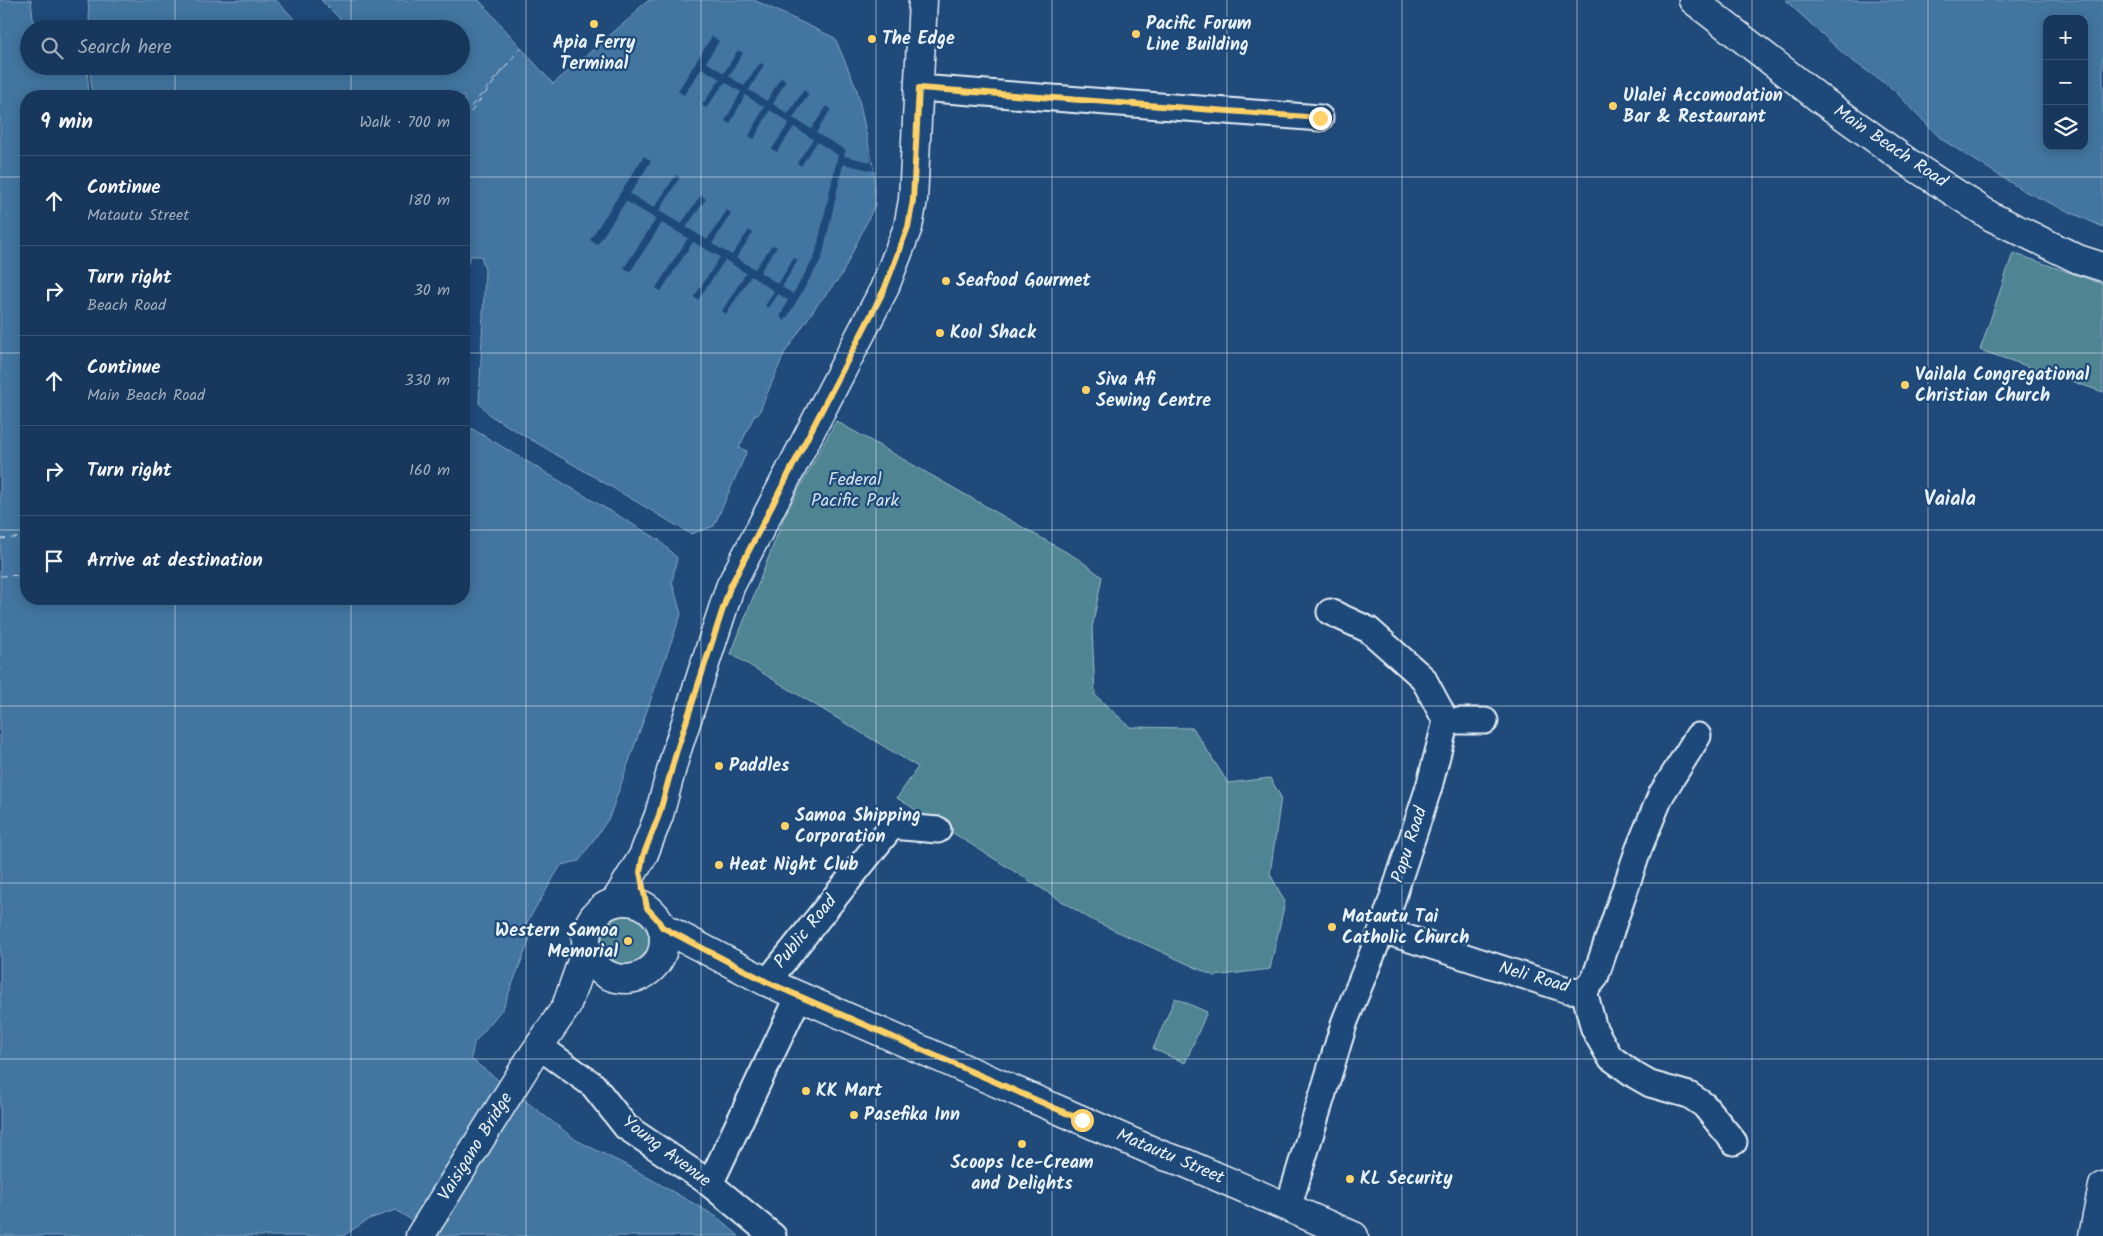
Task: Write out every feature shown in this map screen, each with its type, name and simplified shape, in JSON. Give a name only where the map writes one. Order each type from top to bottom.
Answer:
[{"type":"main road","points":[[615,902],[643,856],[659,815],[676,753],[730,587],[884,290],[908,227],[913,200],[924,0]]},
{"type":"main road","name":"Main Beach Road","points":[[1694,0],[1820,99],[1909,163],[1992,217],[2078,259],[2103,267]]},
{"type":"main road","points":[[586,950],[596,968],[606,975],[620,979],[633,979],[646,974],[656,965],[664,940],[640,872],[643,856]]},
{"type":"main road","points":[[535,1053],[566,1007],[586,950],[586,934],[590,922],[605,906],[615,902],[626,901],[637,903],[655,918]]},
{"type":"main road","name":"Matautu Street","points":[[655,918],[767,982]]},
{"type":"main road","name":"Matautu Street","points":[[659,959],[681,956],[705,960],[767,982],[1164,1156],[1183,1162],[1354,1236]]},
{"type":"main road","points":[[566,1007],[606,975]]},
{"type":"main road","name":"Vaisigano Bridge","points":[[420,1236],[535,1053]]},
{"type":"main road","points":[[2093,1236],[2103,1186]]},
{"type":"street","points":[[919,88],[1320,118]]},
{"type":"street","points":[[1330,612],[1369,630],[1423,678],[1446,721],[1485,720]]},
{"type":"street","name":"Papu Road","points":[[1288,1208],[1345,1022],[1382,930],[1429,787],[1446,721]]},
{"type":"street","points":[[1584,991],[1595,978],[1639,848],[1661,795],[1698,736]]},
{"type":"street","name":"Public Road","points":[[767,982],[892,826],[938,830]]},
{"type":"street","name":"Neli Road","points":[[1382,930],[1568,990],[1584,991],[1594,1029],[1610,1057],[1650,1084],[1689,1095],[1704,1106],[1734,1142]]},
{"type":"street","points":[[710,1184],[800,996]]},
{"type":"street","name":"Young Avenue","points":[[535,1053],[593,1085],[626,1127],[710,1184],[773,1236]]},
{"type":"green space","points":[[2013,253],[2103,284],[2103,392],[1980,350]]},
{"type":"green space","name":"Federal Pacific Park","points":[[836,421],[1080,560],[1102,577],[1092,628],[1095,695],[1130,727],[1193,728],[1228,783],[1270,778],[1281,797],[1270,874],[1285,902],[1270,969],[1214,976],[1092,920],[897,798],[918,767],[731,654],[785,515]]},
{"type":"green space","points":[[626,916],[635,918],[643,923],[648,931],[650,940],[648,949],[643,957],[635,962],[626,964],[617,962],[609,957],[604,949],[602,940],[604,931],[609,923],[617,918]]},
{"type":"green space","points":[[1175,998],[1207,1012],[1185,1063],[1153,1049]]},
{"type":"water","points":[[0,0],[31,0],[33,20],[20,20],[20,75],[88,75],[89,90],[20,90],[20,605],[470,605],[470,428],[659,540],[677,558],[672,582],[681,614],[609,818],[579,861],[561,865],[526,924],[531,936],[503,1008],[474,1043],[471,1059],[576,1140],[628,1166],[717,1217],[739,1236],[435,1236],[396,1210],[369,1219],[343,1236],[0,1236]]},
{"type":"water","points":[[88,0],[276,0],[295,20],[89,20]]},
{"type":"water","points":[[321,0],[479,0],[553,84],[649,0],[754,0],[835,38],[857,90],[874,171],[875,205],[841,276],[817,305],[784,354],[758,415],[755,414],[739,448],[747,451],[714,526],[691,534],[491,416],[479,403],[485,270],[481,256],[471,256],[470,258],[470,90],[92,90],[91,75],[470,75],[470,20],[341,20]]},
{"type":"water","points":[[1785,0],[2103,0],[2103,227],[2026,192],[1941,139],[1894,90],[1846,56]]},
{"type":"pier","points":[[712,36],[719,41],[706,62],[724,73],[738,50],[743,53],[729,76],[744,86],[760,63],[764,65],[749,90],[767,101],[781,77],[786,80],[773,104],[788,114],[804,90],[809,94],[793,118],[811,129],[827,106],[831,109],[816,133],[846,150],[844,156],[871,162],[868,144],[874,171],[843,164],[822,258],[785,321],[780,317],[788,300],[778,294],[769,308],[765,306],[774,291],[751,276],[726,314],[722,311],[746,273],[725,260],[698,300],[694,297],[720,257],[693,242],[661,291],[656,288],[688,238],[662,223],[630,272],[624,268],[656,219],[626,201],[597,245],[590,240],[644,156],[651,161],[630,194],[654,208],[676,175],[680,177],[659,211],[681,224],[701,195],[706,199],[686,227],[707,240],[727,210],[731,213],[712,244],[732,255],[749,230],[753,233],[736,258],[755,269],[772,245],[777,247],[760,272],[778,284],[794,258],[798,260],[782,287],[793,294],[815,256],[838,155],[817,142],[801,166],[797,163],[813,139],[794,127],[777,152],[772,149],[789,123],[770,110],[754,139],[749,136],[764,107],[745,95],[730,124],[725,121],[741,92],[725,82],[706,108],[702,105],[720,79],[702,68],[684,95],[678,91]]},
{"type":"ferry route","points":[[470,113],[521,47]]},
{"type":"ferry route","points":[[470,108],[508,63]]},
{"type":"ferry route","points":[[0,539],[20,537]]},
{"type":"ferry route","points":[[0,576],[20,575]]},
{"type":"place","name":"Apia Ferry Terminal","points":[[594,24]]},
{"type":"place","name":"Pacific Forum Line Building","points":[[1136,34]]},
{"type":"place","name":"The Edge","points":[[872,39]]},
{"type":"place","name":"Ulalei Accomodation Bar & Restaurant","points":[[1613,106]]},
{"type":"place","name":"Seafood Gourmet","points":[[946,281]]},
{"type":"place","name":"Kool Shack","points":[[940,333]]},
{"type":"place","name":"Vailala Congregational Christian Church","points":[[1905,385]]},
{"type":"place","name":"Siva Afi Sewing Centre","points":[[1086,390]]},
{"type":"place","name":"Paddles","points":[[719,766]]},
{"type":"place","name":"Samoa Shipping Corporation","points":[[785,826]]},
{"type":"place","name":"Heat Night Club","points":[[719,865]]},
{"type":"place","name":"Matautu Tai Catholic Church","points":[[1332,927]]},
{"type":"place","name":"Western Samoa Memorial","points":[[628,941]]},
{"type":"place","name":"KK Mart","points":[[806,1091]]},
{"type":"place","name":"Pasefika Inn","points":[[854,1115]]},
{"type":"place","name":"Scoops Ice-Cream and Delights","points":[[1022,1144]]},
{"type":"place","name":"KL Security","points":[[1350,1179]]},
{"type":"district","name":"Vaiala","points":[[1950,500]]},
{"type":"route","points":[[1082,1120],[767,982],[662,927],[647,908],[640,872],[643,856],[659,815],[676,753],[730,587],[884,290],[908,227],[913,200],[919,88],[1320,118]]}]
